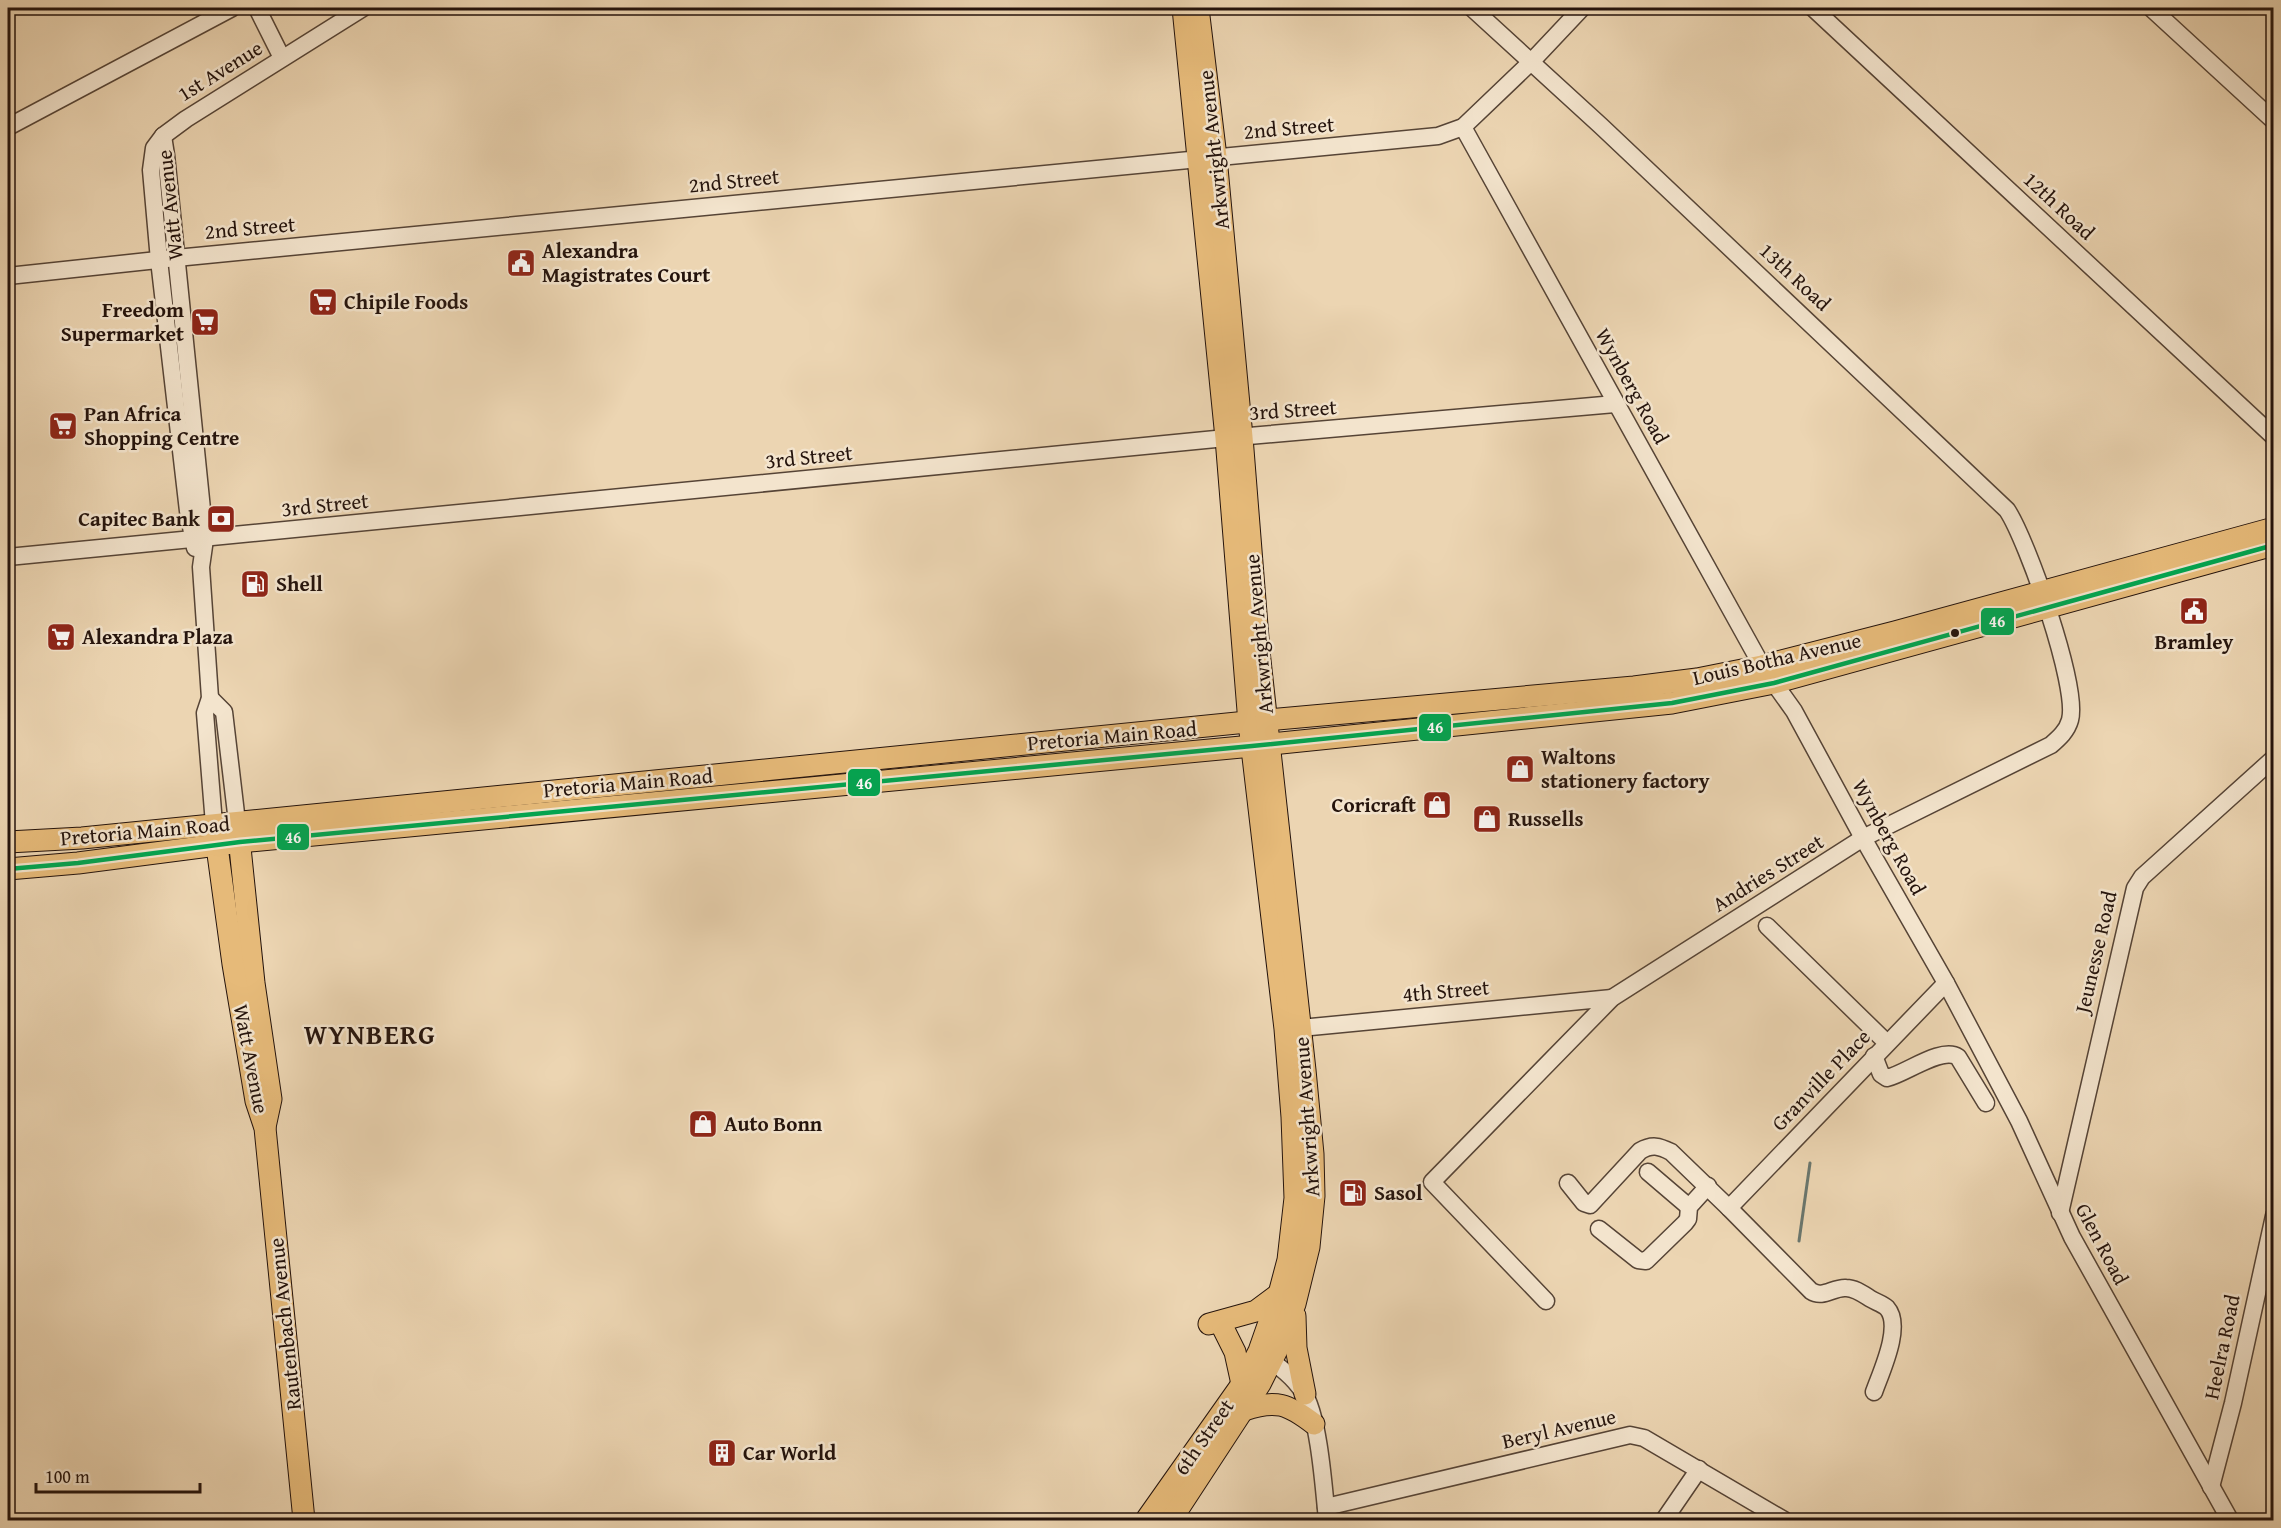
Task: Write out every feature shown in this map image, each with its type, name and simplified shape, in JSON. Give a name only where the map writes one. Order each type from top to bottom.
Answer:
[{"type":"main road","name":"Arkwright Avenue","points":[[1183,8],[1206,158]]},
{"type":"main road","name":"Arkwright Avenue","points":[[1198,8],[1206,158],[1234,437],[1259,651],[1258,722],[1293,1028],[1292,1117],[1295,1198],[1288,1260],[1287,1299],[1266,1356]]},
{"type":"main road","name":"Arkwright Avenue","points":[[1234,437],[1247,694],[1258,722]]},
{"type":"main road","name":"Louis Botha Avenue","points":[[1258,722],[1634,687],[1726,674],[1805,674],[2274,528]]},
{"type":"main road","name":"Louis Botha Avenue","points":[[1261,745],[1672,703],[1768,674],[2045,600],[2274,545]]},
{"type":"main road","points":[[1217,726],[1232,713],[1247,694]]},
{"type":"main road","name":"Pretoria Main Road","points":[[8,869],[217,846],[239,832],[346,810],[1258,722]]},
{"type":"main road","name":"Arkwright Avenue","points":[[1261,745],[1255,773],[1293,1028]]},
{"type":"main road","name":"Pretoria Main Road","points":[[8,842],[82,838],[214,824],[239,832],[1261,745]]},
{"type":"main road","points":[[1219,749],[1238,759],[1255,773]]},
{"type":"main road","name":"Watt Avenue","points":[[214,824],[248,1000],[271,1098],[265,1128]]},
{"type":"main road","name":"Watt Avenue","points":[[239,832],[248,1000]]},
{"type":"main road","name":"Rautenbach Avenue","points":[[265,1128],[304,1521]]},
{"type":"main road","points":[[1242,1384],[1235,1352],[1216,1326],[1287,1299],[1305,1394]]},
{"type":"main road","points":[[1171,1521],[1244,1410],[1266,1356]]},
{"type":"main road","name":"6th Street","points":[[1146,1521],[1242,1384],[1266,1356]]},
{"type":"main road","points":[[1244,1410],[1268,1404],[1279,1404],[1289,1407],[1314,1424]]},
{"type":"street","points":[[8,127],[232,8]]},
{"type":"street","name":"1st Avenue","points":[[163,136],[186,118],[363,8]]},
{"type":"street","name":"13th Road","points":[[1472,8],[1532,61],[2007,510],[2022,537],[2045,600]]},
{"type":"street","points":[[1463,127],[1532,61],[1582,8]]},
{"type":"street","name":"12th Road","points":[[1813,8],[2272,433]]},
{"type":"street","points":[[2151,8],[2274,121]]},
{"type":"street","points":[[257,9],[282,58]]},
{"type":"street","name":"2nd Street","points":[[8,276],[1438,136],[1463,127]]},
{"type":"street","name":"Wynberg Road","points":[[1463,127],[1615,404],[1768,674],[1794,711],[1946,983]]},
{"type":"street","name":"Watt Avenue","points":[[163,136],[176,258],[199,539],[210,698],[205,713],[214,824]]},
{"type":"street","name":"Watt Avenue","points":[[163,136],[154,148],[151,164],[159,260],[199,539]]},
{"type":"street","name":"3rd Street","points":[[8,558],[1234,437],[1615,404]]},
{"type":"street","name":"Andries Street","points":[[1545,1300],[1432,1182],[1612,998],[1863,838],[2029,758],[2061,737],[2070,722],[2070,700],[2045,600]]},
{"type":"street","name":"Wynberg Road","points":[[1794,711],[1792,688],[1795,681],[1805,674]]},
{"type":"street","name":"Watt Avenue","points":[[210,698],[224,712],[239,832]]},
{"type":"street","name":"Jeunesse Road","points":[[2060,1213],[2135,888],[2142,877],[2274,758]]},
{"type":"street","points":[[1767,926],[1887,1043]]},
{"type":"street","name":"Glen Road","points":[[1946,983],[2014,1110],[2060,1213],[2230,1521]]},
{"type":"street","name":"Granville Place","points":[[1730,1208],[1946,983]]},
{"type":"street","name":"4th Street","points":[[1293,1028],[1612,998]]},
{"type":"street","points":[[1874,1056],[1881,1074],[1887,1078],[1943,1054],[1954,1054],[1986,1103]]},
{"type":"street","points":[[1568,1184],[1584,1203],[1590,1205],[1633,1157],[1647,1148],[1659,1146],[1671,1152],[1816,1295],[1835,1289],[1848,1288],[1889,1311],[1893,1336],[1874,1392]]},
{"type":"street","points":[[1648,1172],[1689,1207]]},
{"type":"street","points":[[1599,1229],[1638,1260],[1646,1261],[1685,1223],[1688,1219],[1689,1207],[1707,1186]]},
{"type":"street","name":"Heelra Road","points":[[2211,1487],[2233,1403],[2274,1216]]},
{"type":"street","points":[[1266,1356],[1290,1376],[1305,1394],[1314,1424],[1327,1514]]},
{"type":"street","name":"Beryl Avenue","points":[[1327,1514],[1630,1435],[1644,1438],[1784,1521]]},
{"type":"street","points":[[1664,1521],[1699,1470]]},
{"type":"waterway","points":[[1799,1241],[1810,1163]]},
{"type":"transit line","name":"46","points":[[8,869],[78,863],[240,842],[1252,746],[1672,703],[1774,683],[2274,545]]},
{"type":"place","name":"Alexandra Magistrates Court","points":[[521,263]]},
{"type":"place","name":"Chipile Foods","points":[[323,302]]},
{"type":"place","name":"Freedom Supermarket","points":[[205,322]]},
{"type":"place","name":"Pan Africa Shopping Centre","points":[[63,426]]},
{"type":"place","name":"Capitec Bank","points":[[221,519]]},
{"type":"place","name":"Shell","points":[[255,584]]},
{"type":"place","name":"Bramley","points":[[2194,611]]},
{"type":"place","name":"Alexandra Plaza","points":[[61,637]]},
{"type":"place","name":"Waltons stationery factory","points":[[1520,769]]},
{"type":"place","name":"Coricraft","points":[[1437,805]]},
{"type":"place","name":"Russells","points":[[1487,819]]},
{"type":"place","name":"Auto Bonn","points":[[703,1124]]},
{"type":"place","name":"Sasol","points":[[1353,1193]]},
{"type":"place","name":"Car World","points":[[722,1453]]},
{"type":"district","name":"WYNBERG","points":[[370,1035]]}]
